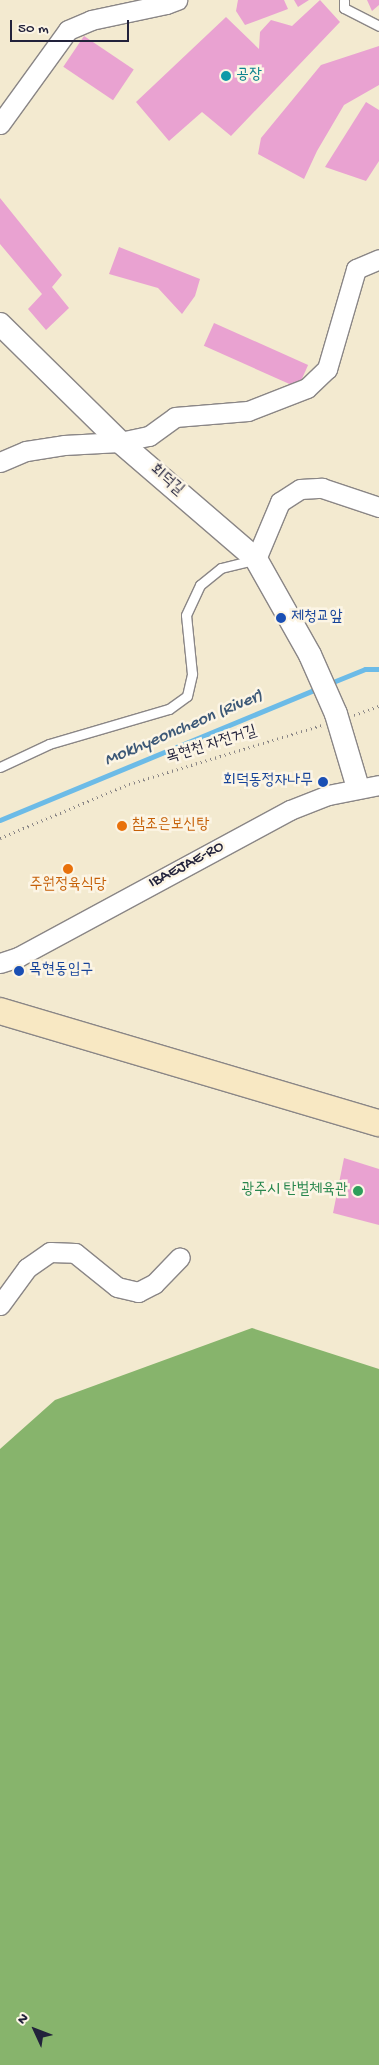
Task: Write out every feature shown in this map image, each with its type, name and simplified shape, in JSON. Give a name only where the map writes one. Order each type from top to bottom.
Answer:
[{"type":"main road","points":[[8,1014],[379,1123]]},
{"type":"street","points":[[0,124],[68,30],[91,20],[177,0]]},
{"type":"street","points":[[0,462],[26,451],[64,445],[120,442],[149,436],[175,417],[248,411],[307,388],[327,369],[356,268],[379,259]]},
{"type":"street","name":"회덕길","points":[[0,324],[120,442],[256,559],[310,655],[368,787]]},
{"type":"street","points":[[256,559],[280,502],[300,489],[322,488],[379,508]]},
{"type":"street","name":"IBAEJAE-RO","points":[[0,963],[18,957],[290,810],[328,795],[368,787]]},
{"type":"street","points":[[0,1305],[26,1268],[50,1252],[75,1253],[117,1287],[138,1292],[154,1284],[180,1257]]},
{"type":"lane","points":[[344,0],[344,8],[379,26]]},
{"type":"lane","points":[[0,768],[49,744],[169,709],[187,696],[192,674],[186,615],[200,585],[221,568],[256,559]]},
{"type":"path","name":"목현천 자전거길","points":[[0,838],[129,784],[337,717],[379,706]]},
{"type":"green space","points":[[252,1328],[379,1369],[379,2065],[0,2065],[0,1449],[55,1400]]},
{"type":"building","points":[[238,0],[284,0],[288,9],[245,25],[236,11]]},
{"type":"building","points":[[294,0],[309,0],[298,7]]},
{"type":"building","name":"공장","points":[[320,0],[340,22],[231,136],[202,112],[169,141],[136,102],[226,17],[259,49],[260,32],[271,20],[292,26]]},
{"type":"building","points":[[367,0],[379,0],[379,5],[372,11]]},
{"type":"building","points":[[84,36],[134,70],[113,100],[63,67]]},
{"type":"building","name":"공장","points":[[379,46],[379,85],[344,105],[317,151],[304,179],[258,154],[261,138],[321,65]]},
{"type":"building","points":[[366,102],[379,110],[379,161],[366,181],[325,167]]},
{"type":"building","points":[[0,198],[62,275],[52,287],[69,308],[46,330],[28,309],[42,294],[0,244]]},
{"type":"building","points":[[119,247],[200,279],[195,296],[182,314],[158,288],[109,274]]},
{"type":"building","points":[[214,323],[308,365],[298,388],[204,346]]},
{"type":"building","name":"광주시 탄벌체육관","points":[[344,1158],[379,1169],[379,1225],[333,1213]]},
{"type":"waterway","name":"Mokhyeoncheon (River)","points":[[328,684],[365,669],[379,669]]},
{"type":"waterway","name":"Mokhyeoncheon (River)","points":[[0,820],[318,688]]},
{"type":"place","name":"공장","points":[[226,76]]},
{"type":"place","name":"제청교앞","points":[[281,618]]},
{"type":"place","name":"회덕동정자나무","points":[[323,782]]},
{"type":"place","name":"참조은보신탕","points":[[122,826]]},
{"type":"place","name":"주원정육식당","points":[[68,869]]},
{"type":"place","name":"목현동입구","points":[[19,971]]},
{"type":"place","name":"광주시 탄벌체육관","points":[[358,1191]]}]
